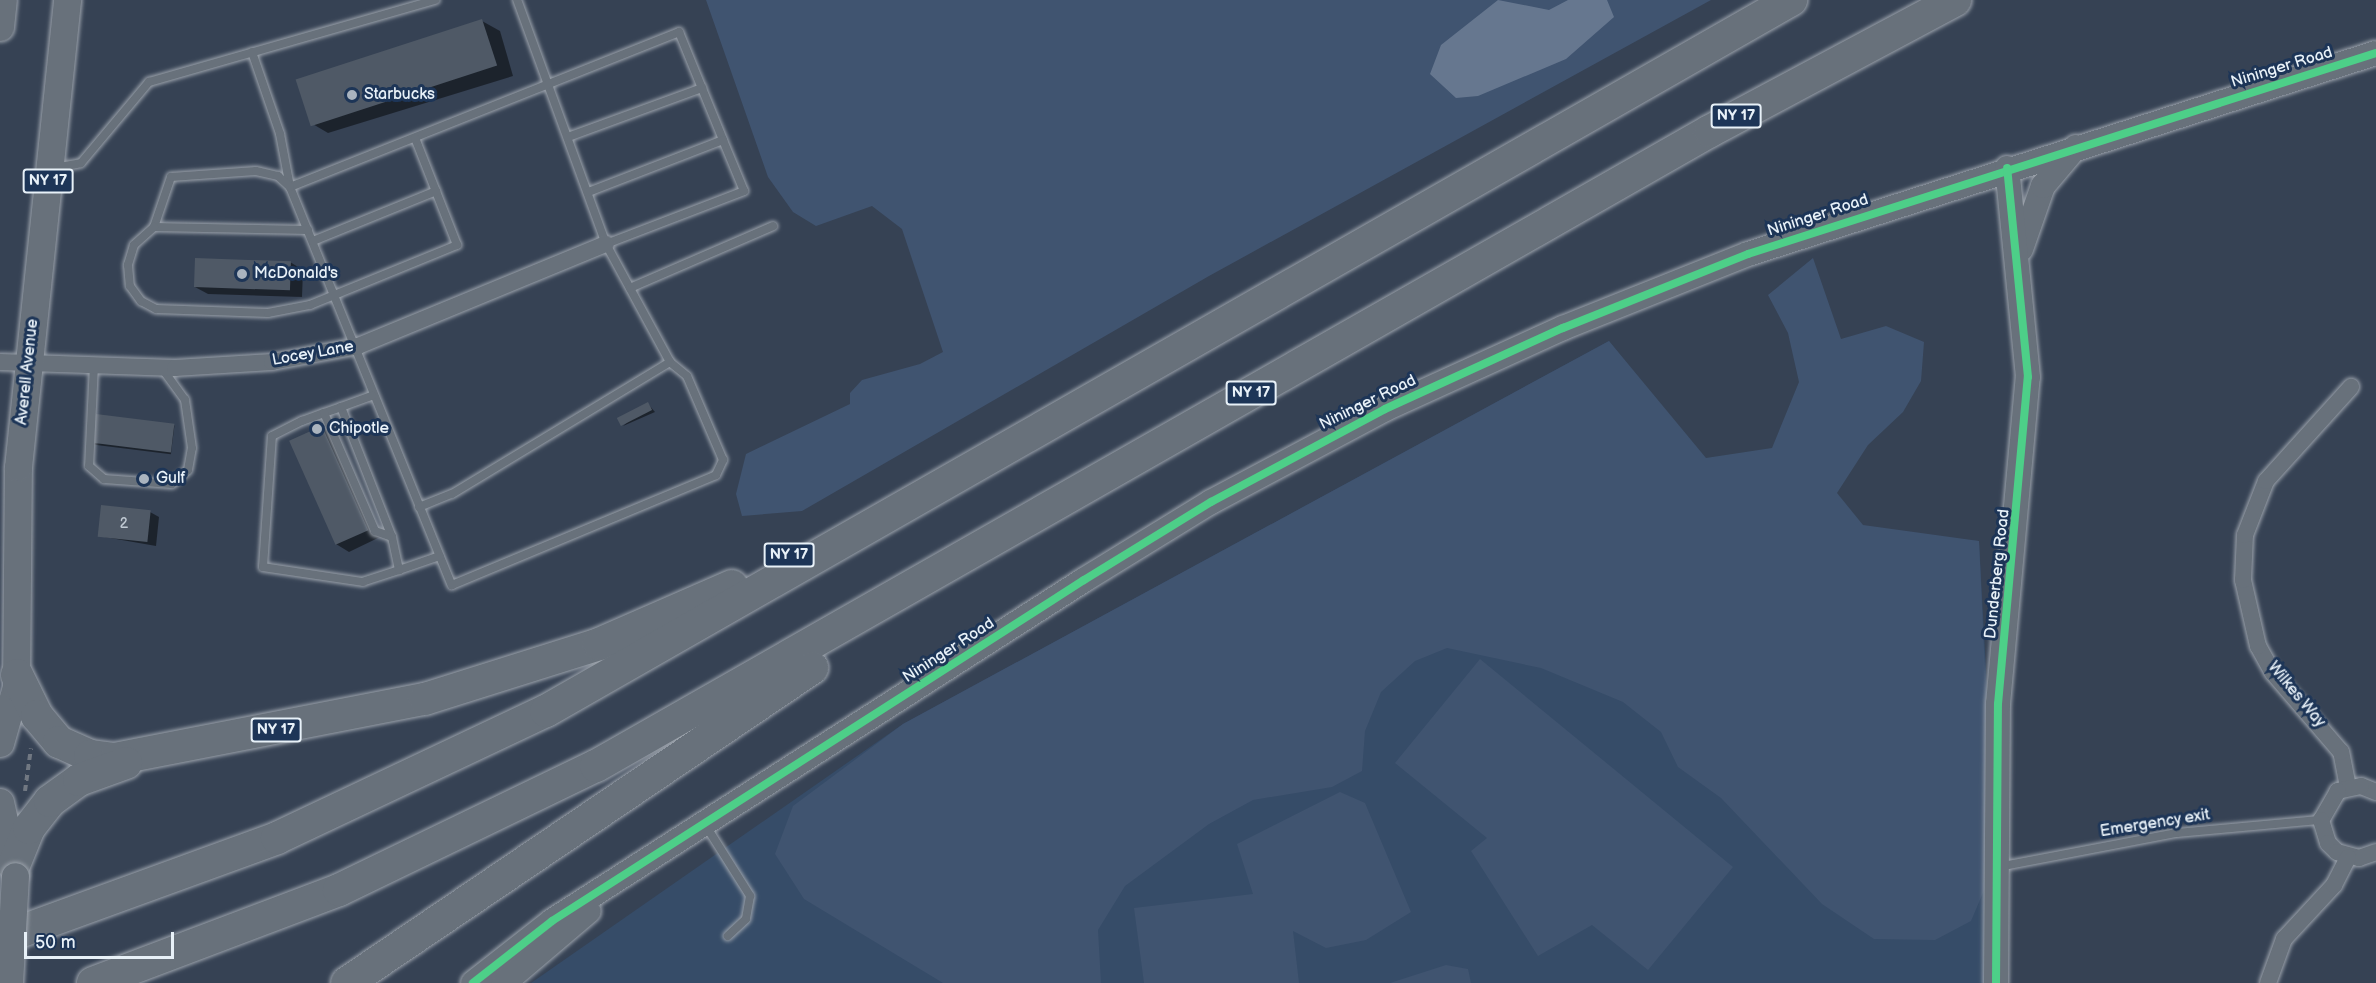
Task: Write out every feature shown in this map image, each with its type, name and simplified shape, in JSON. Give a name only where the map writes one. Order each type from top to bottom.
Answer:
[{"type":"highway","name":"NY 17","points":[[17,675],[42,724],[67,747],[103,758],[159,753],[394,707],[599,644],[702,601],[842,525],[1019,442],[1791,0]]},
{"type":"highway","name":"NY 17","points":[[347,983],[635,784],[874,629],[981,548],[1710,131],[1955,0]]},
{"type":"highway","points":[[0,939],[267,842],[482,744],[611,677],[1019,442]]},
{"type":"highway","points":[[93,983],[339,890],[471,830],[660,731],[981,548]]},
{"type":"highway","points":[[15,870],[29,828],[58,793],[79,780],[159,753]]},
{"type":"main road","points":[[0,27],[3,0]]},
{"type":"main road","name":"Averell Avenue","points":[[0,743],[17,675],[17,500],[67,0]]},
{"type":"main road","points":[[9,983],[15,870],[11,802]]},
{"type":"street","name":"Nininger Road","points":[[473,983],[552,921],[622,881],[1149,538],[1329,437],[1502,354],[1686,277],[2007,168],[2376,53]]},
{"type":"street","points":[[2019,254],[2043,186],[2076,147]]},
{"type":"street","name":"Dunderberg Road","points":[[1996,983],[1994,867],[1998,704],[2027,389],[2019,254],[2007,168]]},
{"type":"street","name":"Locey Lane","points":[[0,362],[161,367],[272,362],[358,346],[606,244]]},
{"type":"street","name":"Wilkes Way","points":[[2348,787],[2341,752],[2273,673],[2258,646],[2243,580],[2245,535],[2266,481],[2351,387]]},
{"type":"street","points":[[2376,792],[2348,787],[2329,799],[2321,820],[2328,843],[2348,857],[2376,852]]},
{"type":"street","points":[[2268,983],[2284,939],[2334,885],[2348,857]]},
{"type":"street","name":"Nininger Road","points":[[504,983],[622,881]]},
{"type":"lane","points":[[49,168],[81,163],[149,82],[435,0]]},
{"type":"lane","points":[[252,52],[280,134],[290,187],[358,346],[372,396],[452,585],[716,475],[723,460],[687,376],[670,362],[606,244],[518,0]]},
{"type":"lane","points":[[290,187],[679,32],[744,191],[606,244]]},
{"type":"lane","points":[[568,136],[702,87]]},
{"type":"lane","points":[[290,187],[278,176],[256,171],[171,177],[154,227],[134,244],[128,265],[130,286],[141,301],[156,309],[268,313],[310,305],[335,292],[457,245],[415,138]]},
{"type":"lane","points":[[588,192],[723,140]]},
{"type":"lane","points":[[314,241],[436,190]]},
{"type":"lane","points":[[630,288],[773,226]]},
{"type":"lane","points":[[154,227],[308,230]]},
{"type":"lane","points":[[419,507],[452,494],[670,362]]},
{"type":"lane","points":[[94,365],[89,466],[104,479],[172,484],[188,471],[192,448],[185,400],[161,367]]},
{"type":"lane","points":[[372,396],[324,413],[272,436],[263,567],[363,582],[440,556]]},
{"type":"lane","points":[[341,407],[392,537],[399,570]]},
{"type":"lane","points":[[324,413],[375,531],[392,537]]},
{"type":"lane","name":"Emergency exit","points":[[1994,867],[2177,833],[2321,820]]},
{"type":"lane","points":[[706,826],[750,896],[746,919],[728,936]]},
{"type":"path","points":[[11,802],[33,739]]},
{"type":"shaded area","points":[[706,0],[1711,0],[1209,276],[802,511],[742,516],[736,494],[746,454],[850,404],[850,393],[862,380],[920,364],[943,352],[902,229],[872,206],[816,226],[793,212],[768,177]]},
{"type":"shaded area","points":[[1498,0],[1549,10],[1568,0],[1607,0],[1614,17],[1566,59],[1478,96],[1456,98],[1430,74],[1441,45]]},
{"type":"shaded area","points":[[1813,258],[1841,339],[1886,326],[1924,342],[1921,381],[1903,412],[1868,445],[1837,493],[1863,525],[1979,541],[1994,867],[1971,921],[1935,940],[1874,939],[1822,904],[1721,798],[1678,767],[1661,732],[1623,702],[1541,668],[1447,648],[1415,661],[1381,692],[1365,731],[1362,771],[1332,787],[1253,800],[1209,824],[1125,886],[1098,930],[1101,983],[943,983],[804,899],[775,854],[793,806],[903,724],[1609,341],[1706,458],[1772,448],[1799,382],[1788,333],[1768,295]]},
{"type":"shaded area","points":[[1609,341],[1752,522],[1979,541],[2003,983],[531,983],[903,724]]},
{"type":"shaded area","points":[[1480,659],[1733,867],[1648,970],[1592,925],[1538,956],[1471,851],[1487,838],[1395,763]]},
{"type":"shaded area","points":[[1340,792],[1365,803],[1411,912],[1366,940],[1326,948],[1293,931],[1299,983],[1144,983],[1134,908],[1253,894],[1237,844]]},
{"type":"shaded area","points":[[1446,965],[1468,969],[1471,983],[1390,983]]},
{"type":"building","points":[[482,19],[497,66],[311,126],[296,80]]},
{"type":"building","name":"McDonald's","points":[[195,258],[291,261],[290,290],[194,287]]},
{"type":"building","points":[[648,402],[652,410],[621,426],[617,418]]},
{"type":"building","points":[[96,414],[174,424],[171,452],[92,443]]},
{"type":"building","points":[[322,426],[368,530],[335,545],[289,441]]},
{"type":"building","points":[[101,505],[151,510],[147,542],[98,537]]},
{"type":"cycle path","points":[[473,983],[552,921],[1084,580],[1211,502],[1385,409],[1563,328],[1748,254],[2376,53]]},
{"type":"cycle path","points":[[1996,983],[1998,704],[2028,377],[2007,168]]},
{"type":"place","name":"Starbucks","points":[[352,95]]},
{"type":"place","name":"McDonald's","points":[[242,274]]},
{"type":"place","name":"Chipotle","points":[[317,429]]},
{"type":"place","name":"Gulf","points":[[144,479]]}]
